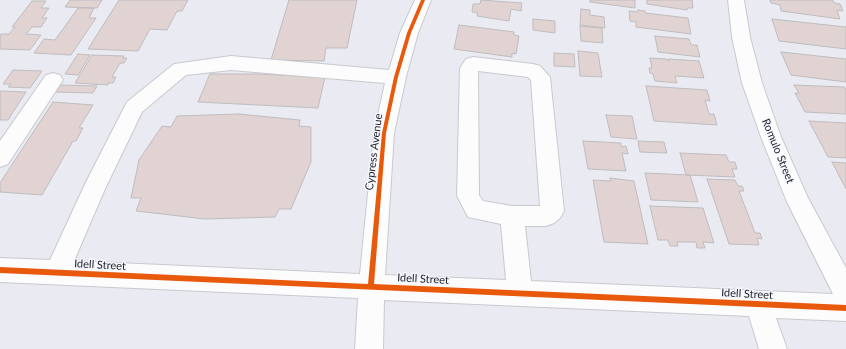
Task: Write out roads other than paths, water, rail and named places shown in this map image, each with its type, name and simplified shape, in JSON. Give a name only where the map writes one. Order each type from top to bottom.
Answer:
[{"type":"street","name":"Cypress Avenue","points":[[369,349],[371,287],[384,133],[396,76],[409,33],[423,0]]},
{"type":"street","name":"Romulo Street","points":[[736,0],[741,37],[752,83],[771,137],[798,202],[846,293]]},
{"type":"street","points":[[57,273],[94,189],[134,107],[181,69],[231,63],[396,76]]},
{"type":"street","points":[[473,64],[533,71],[540,77],[552,211],[546,216],[512,216],[476,210],[468,196],[469,68],[473,64]]},
{"type":"street","points":[[0,158],[53,80]]},
{"type":"street","points":[[512,216],[520,294]]},
{"type":"street","name":"Idell Street","points":[[0,270],[846,308]]},
{"type":"street","points":[[758,304],[773,349]]}]
